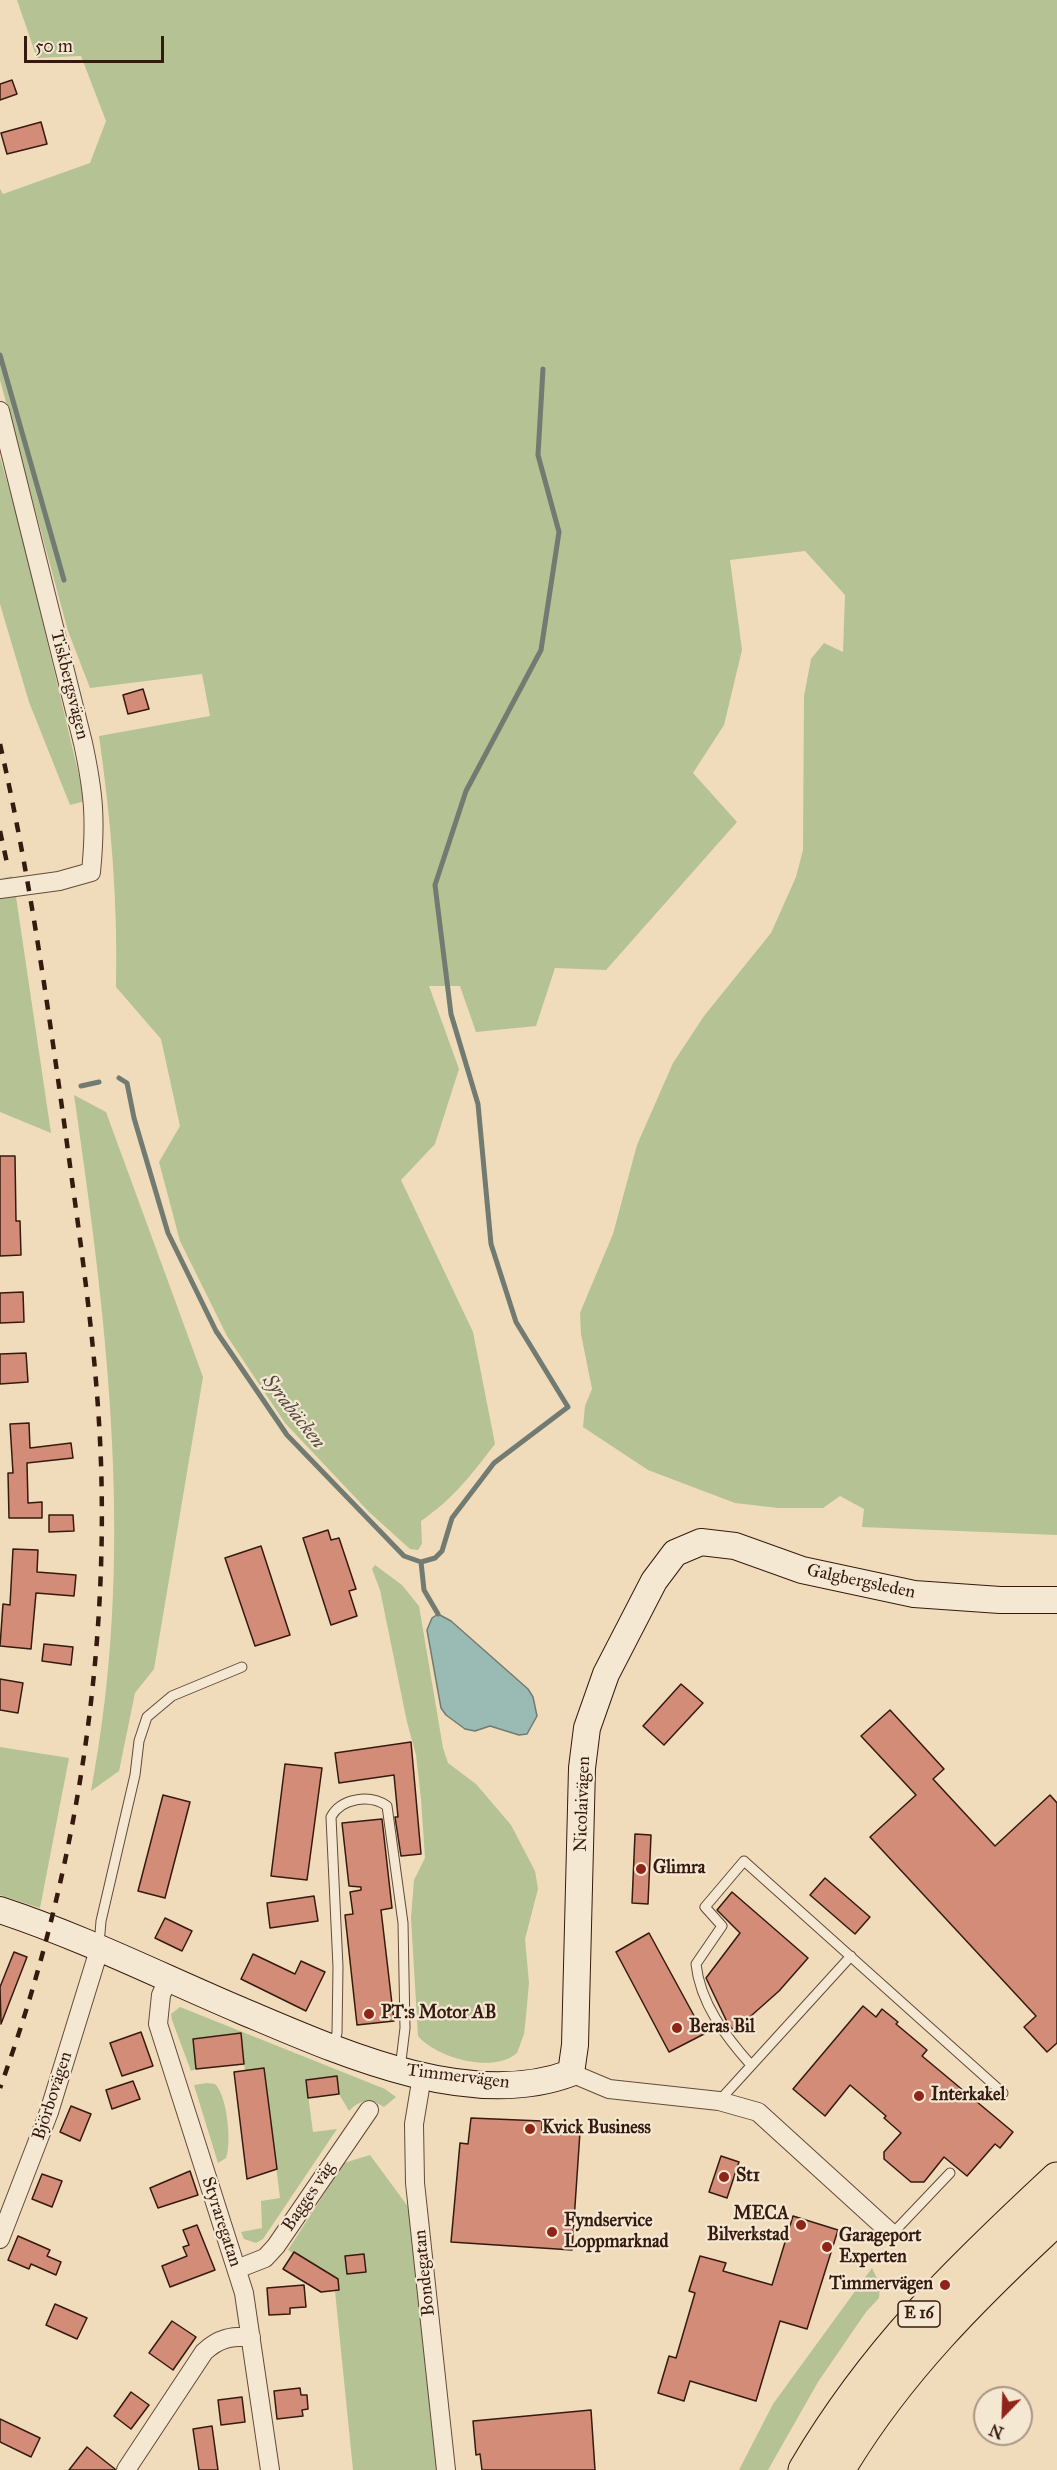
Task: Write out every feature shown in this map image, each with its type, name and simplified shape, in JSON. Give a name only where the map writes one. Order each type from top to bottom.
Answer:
[{"type":"highway","name":"E 16","points":[[805,2470],[861,2384],[895,2340],[972,2258],[1057,2179]]},
{"type":"highway","name":"E 16","points":[[838,2470],[882,2401],[916,2359],[952,2319],[1057,2218]]},
{"type":"street","name":"Tiskbergsvägen","points":[[0,411],[83,743],[94,790],[96,814],[92,872],[59,881],[0,889]]},
{"type":"street","name":"Galgbergsleden","points":[[673,1556],[701,1542],[735,1546],[802,1570],[914,1594],[1000,1600],[1057,1600]]},
{"type":"street","name":"Nicolaivägen","points":[[571,2073],[575,2045],[582,1768],[587,1728],[606,1674],[654,1581],[673,1556]]},
{"type":"street","name":"Timmervägen","points":[[0,1910],[50,1927],[332,2049],[411,2073],[479,2083],[531,2085],[571,2073]]},
{"type":"street","name":"Björbovägen","points":[[0,2239],[49,2112],[99,1950]]},
{"type":"street","name":"Styraregatan","points":[[168,1979],[161,1995],[158,2024],[244,2293],[270,2470]]},
{"type":"street","name":"Bondegatan","points":[[411,2073],[415,2183],[446,2470]]},
{"type":"street","points":[[571,2073],[609,2089],[719,2100],[742,2105],[773,2122],[892,2234]]},
{"type":"street","name":"Bagges väg","points":[[237,2269],[265,2258],[276,2246],[369,2110]]},
{"type":"street","points":[[126,2470],[204,2352],[215,2342],[232,2336],[251,2337]]},
{"type":"lane","points":[[99,1950],[101,1921],[135,1775],[139,1741],[147,1717],[172,1696],[242,1667]]},
{"type":"lane","points":[[332,2049],[337,2033],[338,1967],[331,1817],[336,1809],[346,1803],[364,1799],[380,1801],[387,1806],[403,1923],[405,2028],[411,2073]]},
{"type":"lane","points":[[751,2065],[726,2037],[698,1983],[696,1964],[722,1926],[705,1907],[744,1861],[1003,2093]]},
{"type":"lane","points":[[719,2100],[851,1956]]},
{"type":"lane","points":[[892,2234],[950,2173]]},
{"type":"green space","points":[[17,0],[1057,0],[1057,1535],[862,1527],[864,1509],[840,1496],[823,1508],[778,1508],[735,1503],[648,1470],[583,1427],[585,1406],[592,1389],[581,1334],[580,1313],[613,1234],[637,1145],[673,1063],[704,1016],[771,933],[796,877],[803,850],[804,696],[811,659],[824,643],[843,652],[845,595],[805,551],[730,560],[742,650],[724,725],[693,773],[737,822],[606,970],[555,968],[536,1026],[476,1032],[460,986],[429,986],[459,1069],[435,1144],[401,1180],[473,1332],[495,1444],[453,1495],[421,1521],[422,1544],[418,1550],[410,1549],[369,1512],[285,1423],[227,1336],[180,1241],[159,1162],[180,1126],[161,1039],[116,987],[113,861],[99,736],[210,716],[202,674],[90,688],[68,631],[0,380],[0,189],[3,194],[90,163],[106,121],[81,56],[37,58]]},
{"type":"green space","points":[[0,457],[20,527],[85,801],[70,805],[29,702],[0,604]]},
{"type":"green space","points":[[12,876],[51,1133],[0,1112],[0,879]]},
{"type":"green space","points":[[74,1095],[106,1112],[203,1377],[154,1669],[135,1693],[119,1771],[91,1791],[105,1703],[112,1616],[114,1529],[112,1443],[97,1269]]},
{"type":"green space","points":[[375,1565],[402,1585],[419,1606],[443,1748],[448,1763],[476,1784],[511,1825],[535,1871],[538,1889],[525,1939],[529,1983],[524,2034],[517,2053],[507,2059],[480,2063],[466,2061],[438,2051],[418,2036],[411,1918],[414,1880],[425,1858],[421,1799],[416,1755],[380,1590],[372,1569]]},
{"type":"green space","points":[[0,1747],[69,1758],[40,1908],[0,1895]]},
{"type":"green space","points":[[180,2007],[385,2089],[396,2097],[384,2107],[375,2102],[366,2101],[357,2104],[349,2111],[339,2094],[337,2076],[306,2080],[313,2132],[337,2129],[263,2239],[256,2243],[244,2239],[241,2232],[262,2228],[261,2201],[280,2198],[264,2069],[245,2071],[240,2033],[193,2039],[196,2069],[191,2071],[172,2020],[171,2014]]},
{"type":"green space","points":[[215,2084],[219,2090],[227,2119],[228,2151],[226,2158],[218,2163],[194,2085]]},
{"type":"green space","points":[[370,2155],[412,2212],[439,2470],[353,2470],[334,2281],[288,2250],[344,2163]]},
{"type":"green space","points":[[872,2268],[880,2285],[879,2298],[866,2312],[818,2382],[768,2470],[739,2470],[773,2404]]},
{"type":"water","points":[[438,1614],[451,1621],[528,1689],[533,1697],[537,1716],[527,1734],[519,1735],[490,1726],[475,1731],[465,1729],[446,1715],[441,1708],[427,1630],[432,1618]]},
{"type":"building","points":[[12,80],[17,94],[0,100],[0,84]]},
{"type":"building","points":[[41,122],[47,144],[7,154],[1,133]]},
{"type":"building","points":[[143,689],[149,709],[128,714],[123,695]]},
{"type":"building","points":[[0,1156],[15,1156],[16,1221],[20,1221],[21,1255],[0,1256]]},
{"type":"building","points":[[23,1292],[24,1322],[0,1323],[0,1293]]},
{"type":"building","points":[[26,1353],[28,1382],[0,1384],[0,1354]]},
{"type":"building","points":[[29,1423],[30,1448],[71,1443],[73,1458],[27,1463],[28,1503],[42,1502],[42,1518],[9,1518],[8,1473],[13,1473],[10,1424]]},
{"type":"building","points":[[49,1515],[73,1515],[74,1531],[49,1532]]},
{"type":"building","points":[[328,1530],[331,1540],[339,1538],[356,1589],[349,1591],[357,1616],[331,1625],[303,1538]]},
{"type":"building","points":[[261,1546],[290,1635],[255,1646],[225,1558]]},
{"type":"building","points":[[13,1549],[38,1550],[37,1572],[76,1575],[74,1596],[36,1593],[31,1649],[0,1646],[3,1604],[10,1605]]},
{"type":"building","points":[[44,1644],[73,1647],[71,1665],[42,1661]]},
{"type":"building","points":[[0,1679],[23,1683],[18,1713],[0,1710]]},
{"type":"building","points":[[681,1684],[703,1703],[664,1745],[643,1726]]},
{"type":"building","points":[[890,1710],[944,1769],[933,1779],[995,1846],[1050,1795],[1057,1803],[1057,2043],[1047,2052],[1024,2027],[1036,2016],[870,1837],[916,1795],[861,1736]]},
{"type":"building","points":[[411,1742],[421,1854],[401,1856],[395,1817],[398,1817],[394,1775],[339,1783],[335,1753]]},
{"type":"building","points":[[285,1764],[322,1768],[307,1880],[271,1876]]},
{"type":"building","points":[[163,1795],[190,1802],[165,1898],[138,1891]]},
{"type":"building","points":[[382,1819],[392,1908],[381,1910],[394,2021],[357,2025],[345,1915],[353,1914],[350,1892],[361,1890],[361,1887],[349,1886],[342,1823]]},
{"type":"building","name":"Glimra","points":[[635,1834],[651,1835],[648,1904],[632,1903]]},
{"type":"building","points":[[825,1878],[870,1917],[855,1934],[810,1895]]},
{"type":"building","points":[[732,1892],[808,1958],[779,1991],[734,2031],[728,2024],[706,1978],[740,1933],[717,1910]]},
{"type":"building","points":[[314,1896],[318,1921],[270,1928],[267,1903]]},
{"type":"building","points":[[165,1918],[192,1931],[182,1951],[155,1938]]},
{"type":"building","points":[[649,1933],[704,2034],[669,2052],[616,1952]]},
{"type":"building","points":[[14,1952],[27,1957],[1,2024],[0,1987]]},
{"type":"building","points":[[253,1954],[295,1974],[301,1961],[325,1972],[306,2011],[241,1979]]},
{"type":"building","name":"Interkakel","points":[[863,2006],[876,2017],[882,2009],[898,2022],[896,2024],[927,2050],[922,2056],[1013,2132],[1000,2148],[995,2144],[967,2176],[944,2157],[924,2182],[911,2182],[884,2159],[884,2152],[901,2133],[884,2118],[886,2116],[850,2085],[825,2116],[793,2089]]},
{"type":"building","points":[[141,2032],[153,2066],[122,2076],[110,2043]]},
{"type":"building","points":[[241,2033],[244,2064],[196,2069],[193,2039]]},
{"type":"building","points":[[264,2068],[277,2169],[247,2179],[234,2072]]},
{"type":"building","points":[[337,2076],[339,2094],[308,2098],[306,2080]]},
{"type":"building","points":[[133,2081],[140,2099],[112,2109],[106,2090]]},
{"type":"building","points":[[71,2106],[91,2114],[80,2141],[60,2132]]},
{"type":"building","points":[[471,2118],[542,2121],[542,2131],[580,2132],[572,2250],[451,2242],[460,2143],[468,2144]]},
{"type":"building","name":"St1","points":[[721,2156],[739,2162],[727,2198],[709,2192]]},
{"type":"building","points":[[190,2171],[198,2195],[158,2208],[150,2188]]},
{"type":"building","points":[[42,2174],[62,2181],[52,2207],[32,2199]]},
{"type":"building","points":[[793,2216],[838,2230],[807,2329],[780,2321],[756,2401],[690,2381],[684,2401],[658,2393],[669,2356],[676,2358],[695,2293],[689,2291],[700,2256],[726,2263],[723,2271],[772,2285]]},
{"type":"building","points":[[197,2225],[215,2270],[170,2287],[162,2266],[187,2256],[183,2247],[189,2245],[183,2230]]},
{"type":"building","points":[[18,2236],[50,2250],[47,2256],[61,2262],[56,2275],[31,2264],[29,2269],[8,2260]]},
{"type":"building","points":[[294,2252],[338,2279],[339,2290],[321,2292],[283,2269]]},
{"type":"building","points":[[364,2254],[366,2272],[347,2274],[345,2256]]},
{"type":"building","points":[[304,2285],[306,2307],[290,2308],[290,2314],[269,2315],[267,2288]]},
{"type":"building","points":[[55,2304],[87,2318],[77,2339],[46,2325]]},
{"type":"building","points":[[172,2321],[196,2337],[173,2370],[149,2353]]},
{"type":"building","points":[[300,2388],[301,2395],[307,2395],[308,2409],[302,2410],[303,2416],[277,2419],[274,2391]]},
{"type":"building","points":[[131,2392],[149,2405],[131,2429],[114,2416]]},
{"type":"building","points":[[242,2397],[245,2422],[221,2425],[218,2400]]},
{"type":"building","points":[[591,2410],[595,2470],[482,2470],[480,2454],[476,2455],[473,2421]]},
{"type":"building","points":[[0,2419],[40,2438],[31,2457],[0,2442]]},
{"type":"building","points":[[212,2426],[218,2470],[199,2470],[193,2429]]},
{"type":"building","points":[[87,2447],[115,2469],[115,2470],[69,2470]]},
{"type":"waterway","points":[[0,355],[64,580]]},
{"type":"waterway","name":"Syrabäcken","points":[[119,1078],[127,1083],[134,1118],[168,1233],[216,1331],[287,1435],[404,1556],[421,1562],[435,1558],[442,1551],[452,1518],[494,1463],[568,1407],[516,1322],[491,1244],[478,1104],[451,1014],[435,885],[466,791],[541,650],[559,532],[538,455],[543,369]]},
{"type":"waterway","points":[[81,1086],[99,1082]]},
{"type":"waterway","points":[[421,1562],[424,1590],[438,1614]]},
{"type":"railway","points":[[0,744],[37,936],[82,1254],[99,1421],[102,1542],[91,1701],[80,1780],[47,1936],[0,2088]]},
{"type":"railway","points":[[0,831],[7,863]]},
{"type":"place","name":"Glimra","points":[[641,1869]]},
{"type":"place","name":"PT:s Motor AB","points":[[369,2014]]},
{"type":"place","name":"Beras Bil","points":[[677,2028]]},
{"type":"place","name":"Interkakel","points":[[919,2096]]},
{"type":"place","name":"Kvick Business","points":[[530,2129]]},
{"type":"place","name":"St1","points":[[724,2177]]},
{"type":"place","name":"MECA Bilverkstad","points":[[801,2225]]},
{"type":"place","name":"Fyndservice Loppmarknad","points":[[552,2232]]},
{"type":"place","name":"Garageport Experten","points":[[827,2247]]},
{"type":"place","name":"Timmervägen","points":[[945,2285]]}]
